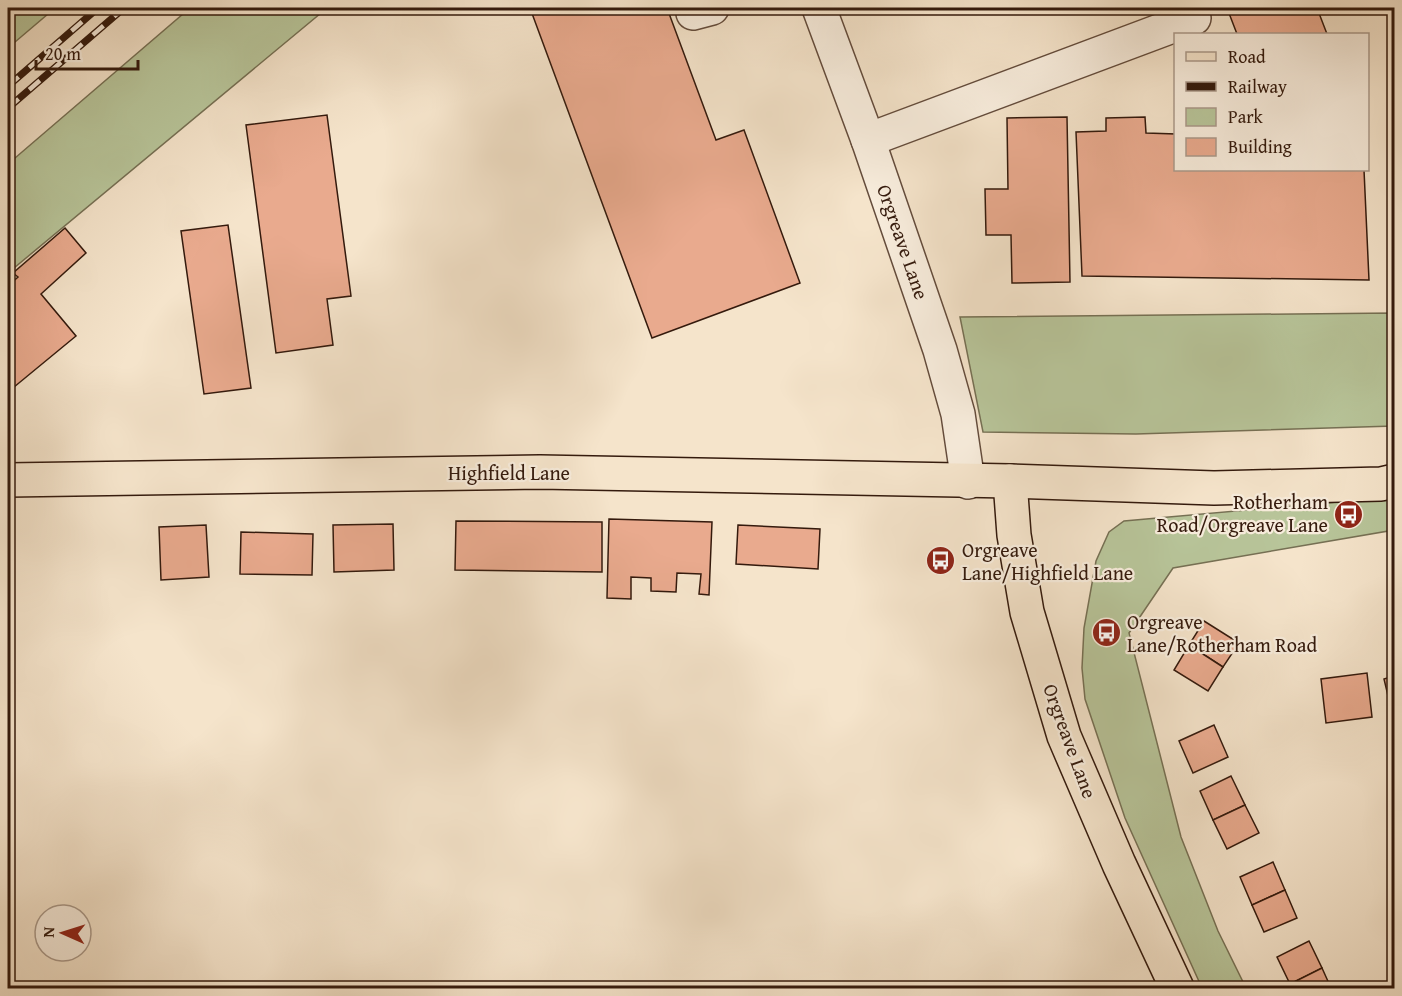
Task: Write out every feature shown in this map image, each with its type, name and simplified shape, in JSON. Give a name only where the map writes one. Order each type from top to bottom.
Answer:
[{"type":"main road","name":"Highfield Lane","points":[[8,480],[540,472],[968,482],[1010,481],[1214,488],[1381,484],[1395,481]]},
{"type":"main road","name":"Orgreave Lane","points":[[1010,481],[1014,536],[1027,612],[1064,736],[1119,864],[1177,988]]},
{"type":"street","name":"Orgreave Lane","points":[[819,8],[868,140],[940,350],[958,414],[968,482]]},
{"type":"street","points":[[868,140],[1194,18]]},
{"type":"green space","points":[[8,8],[55,8],[8,48]]},
{"type":"green space","points":[[190,8],[327,8],[8,273],[8,164]]},
{"type":"green space","points":[[1394,313],[1394,426],[1136,434],[983,432],[960,317]]},
{"type":"green space","points":[[1394,497],[1394,530],[1173,568],[1129,633],[1181,837],[1218,931],[1246,988],[1202,988],[1125,818],[1085,699],[1082,668],[1084,628],[1096,561],[1109,532],[1124,521]]},
{"type":"building","points":[[530,8],[667,8],[716,140],[744,130],[800,283],[652,338]]},
{"type":"building","points":[[1227,8],[1317,8],[1327,33],[1237,33]]},
{"type":"building","points":[[327,115],[351,296],[327,299],[333,345],[276,353],[246,125]]},
{"type":"building","points":[[1067,117],[1070,282],[1012,283],[1011,235],[986,235],[985,189],[1008,189],[1007,118]]},
{"type":"building","points":[[1145,117],[1146,133],[1174,134],[1174,171],[1364,171],[1369,280],[1082,276],[1076,132],[1106,131],[1106,118]]},
{"type":"building","points":[[228,225],[251,388],[204,394],[181,231]]},
{"type":"building","points":[[65,228],[86,253],[41,294],[76,336],[8,392],[8,286],[18,277],[13,273]]},
{"type":"building","points":[[609,519],[712,522],[709,595],[699,594],[701,574],[677,573],[676,592],[651,591],[651,578],[631,577],[631,599],[607,598]]},
{"type":"building","points":[[456,521],[602,522],[602,572],[455,570]]},
{"type":"building","points":[[393,524],[394,570],[334,572],[333,525]]},
{"type":"building","points":[[206,525],[209,577],[161,580],[159,527]]},
{"type":"building","points":[[738,525],[820,529],[818,569],[736,564]]},
{"type":"building","points":[[241,532],[313,534],[312,575],[240,574]]},
{"type":"building","points":[[1204,621],[1239,643],[1223,667],[1189,645]]},
{"type":"building","points":[[1189,645],[1223,667],[1208,691],[1174,670]]},
{"type":"building","points":[[1367,673],[1372,717],[1326,723],[1321,679]]},
{"type":"building","points":[[1394,676],[1394,716],[1393,717],[1384,679]]},
{"type":"building","points":[[1214,725],[1228,757],[1193,773],[1179,741]]},
{"type":"building","points":[[1231,776],[1245,805],[1213,820],[1200,791]]},
{"type":"building","points":[[1245,805],[1259,833],[1227,849],[1213,820]]},
{"type":"building","points":[[1273,862],[1285,890],[1252,905],[1240,877]]},
{"type":"building","points":[[1285,890],[1297,918],[1264,932],[1252,905]]},
{"type":"building","points":[[1309,941],[1322,968],[1290,984],[1277,957]]},
{"type":"building","points":[[1322,968],[1331,988],[1292,988],[1290,984]]},
{"type":"railway","points":[[8,86],[98,8]]},
{"type":"railway","points":[[8,108],[124,8]]},
{"type":"place","name":"Rotherham Road/Orgreave Lane","points":[[1349,514]]},
{"type":"place","name":"Orgreave Lane/Highfield Lane","points":[[941,561]]},
{"type":"place","name":"Orgreave Lane/Rotherham Road","points":[[1106,633]]}]
